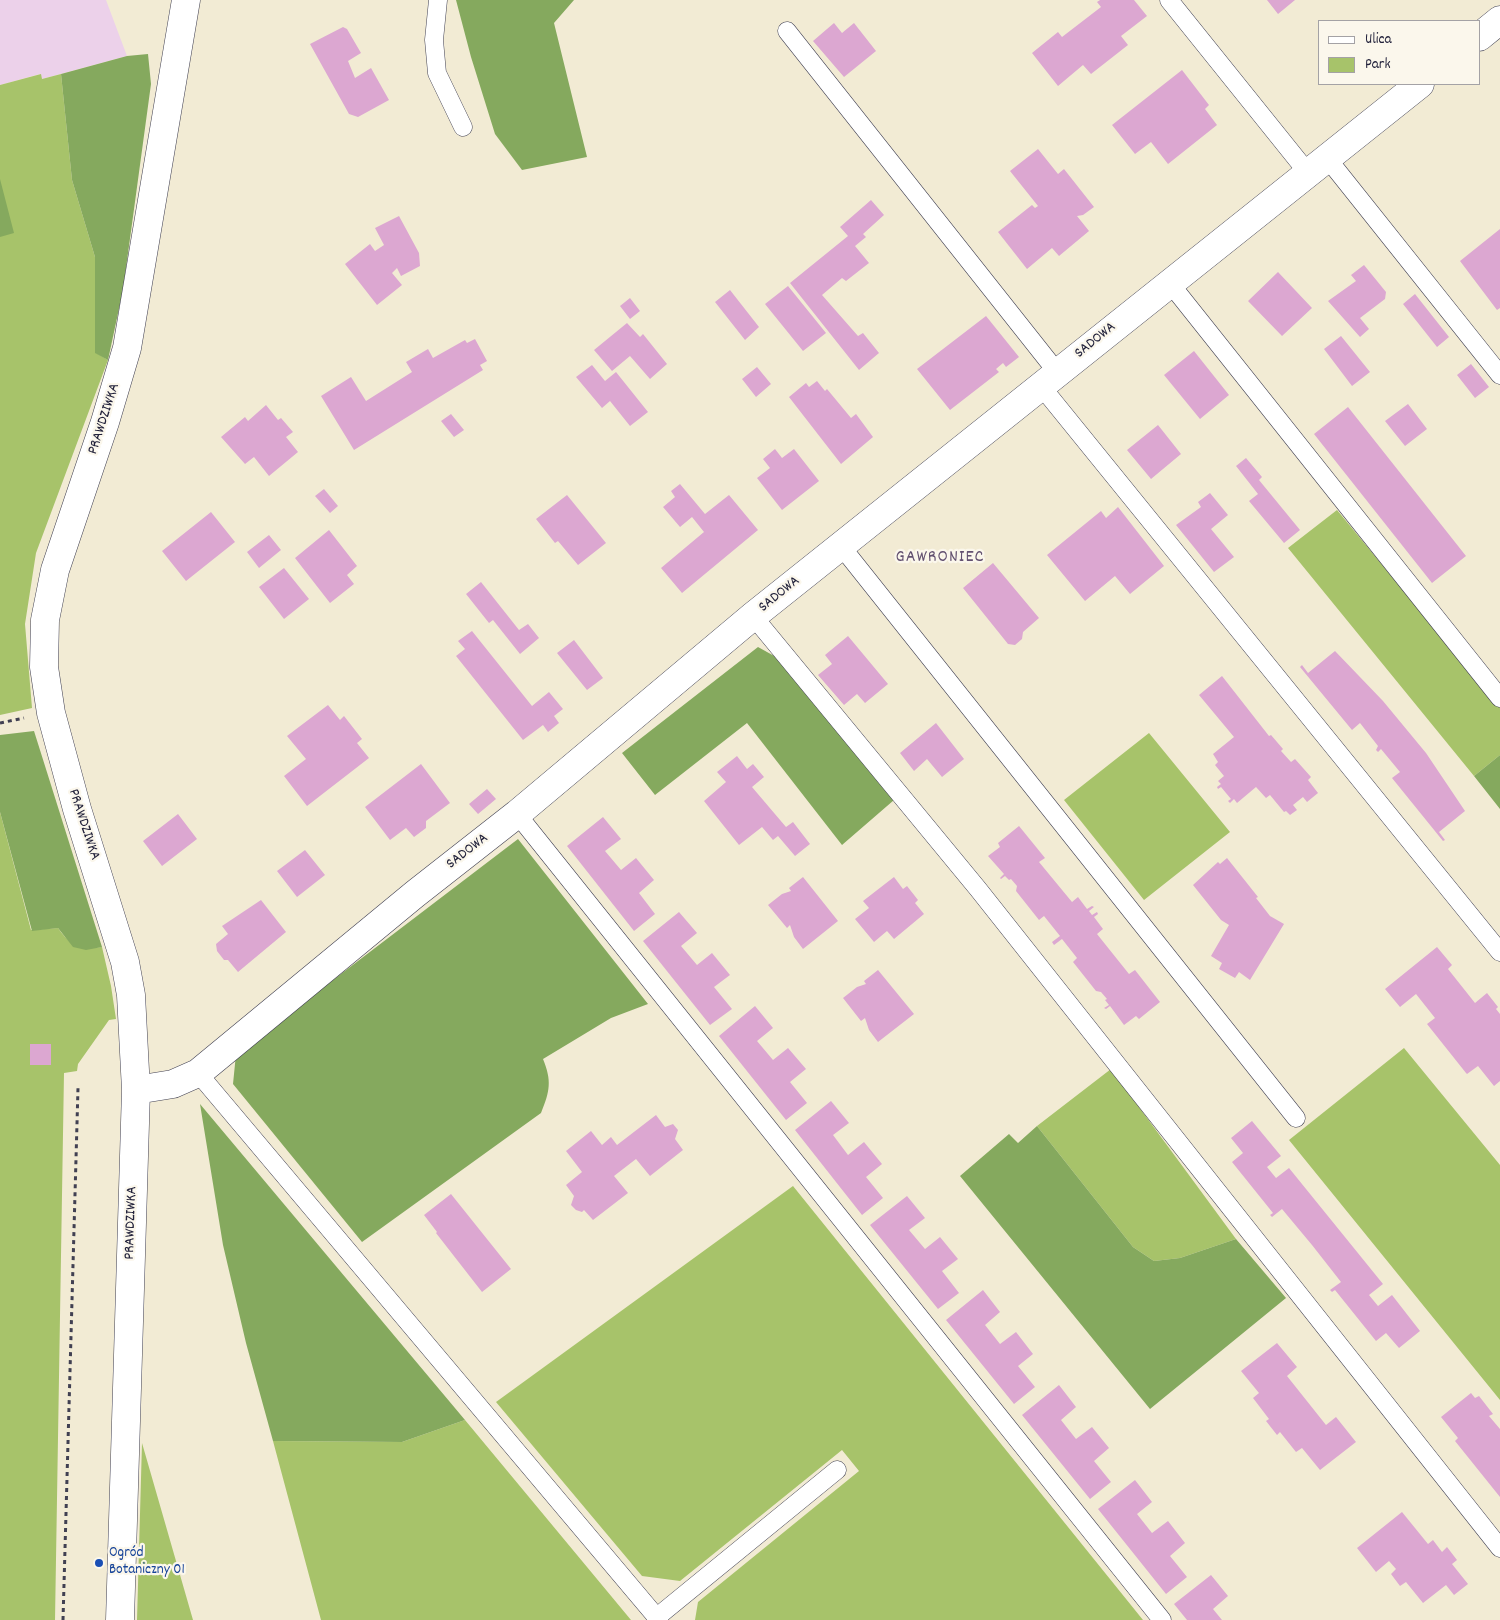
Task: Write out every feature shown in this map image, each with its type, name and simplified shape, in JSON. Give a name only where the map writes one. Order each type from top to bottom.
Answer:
[{"type":"street","name":"PRAWDZIWKA","points":[[120,1620],[136,1090],[131,994],[125,962],[77,809],[51,713],[44,667],[45,620],[55,570],[105,422],[126,348],[186,0]]},
{"type":"street","points":[[1480,35],[1500,20]]},
{"type":"street","name":"SADOWA","points":[[136,1090],[173,1084],[198,1072],[415,894],[517,814],[753,616],[1169,282],[1419,85]]},
{"type":"lane","points":[[438,0],[434,40],[437,73],[462,127]]},
{"type":"lane","points":[[1169,0],[1318,165],[1500,375]]},
{"type":"lane","points":[[788,31],[1049,379],[1500,952]]},
{"type":"lane","points":[[1169,282],[1500,698]]},
{"type":"lane","points":[[841,546],[1296,1118]]},
{"type":"lane","points":[[753,616],[978,889],[1500,1548]]},
{"type":"lane","points":[[517,814],[1162,1620]]},
{"type":"lane","points":[[198,1072],[658,1619],[837,1470]]},
{"type":"path","points":[[63,1620],[78,1088]]},
{"type":"shaded area","points":[[0,0],[106,0],[127,56],[42,79],[40,74],[0,85]]},
{"type":"green space","points":[[456,0],[574,0],[554,23],[587,157],[522,170],[495,134],[471,57]]},
{"type":"green space","points":[[148,54],[151,84],[123,290],[108,360],[95,353],[95,257],[72,180],[61,74],[127,56]]},
{"type":"green space","points":[[41,74],[42,79],[61,74],[72,180],[95,257],[95,352],[108,360],[36,553],[25,624],[32,708],[0,715],[0,85]]},
{"type":"green space","points":[[0,179],[14,233],[0,237]]},
{"type":"green space","points":[[1337,510],[1500,708],[1500,755],[1474,776],[1288,548]]},
{"type":"green space","points":[[758,647],[776,657],[894,800],[842,845],[747,723],[655,795],[622,753]]},
{"type":"green space","points":[[34,731],[102,947],[86,950],[73,947],[58,928],[32,931],[0,812],[0,735]]},
{"type":"green space","points":[[1149,733],[1230,832],[1144,900],[1064,800]]},
{"type":"green space","points":[[1500,755],[1500,809],[1474,776]]},
{"type":"green space","points":[[0,812],[31,930],[58,928],[67,939],[77,945],[88,948],[102,947],[116,1019],[109,1020],[78,1064],[77,1071],[64,1073],[55,1620],[0,1620]]},
{"type":"green space","points":[[518,839],[648,1004],[611,1018],[543,1059],[548,1074],[549,1086],[541,1113],[362,1242],[233,1084],[236,1054]]},
{"type":"green space","points":[[1404,1048],[1500,1165],[1500,1400],[1289,1140]]},
{"type":"green space","points":[[1111,1069],[1236,1239],[1180,1258],[1154,1261],[1133,1247],[1037,1126]]},
{"type":"green space","points":[[200,1104],[465,1420],[402,1442],[273,1441],[246,1343],[223,1245]]},
{"type":"green space","points":[[1037,1126],[1133,1247],[1154,1261],[1180,1258],[1236,1239],[1286,1298],[1150,1409],[960,1176],[1009,1134],[1018,1143]]},
{"type":"green space","points":[[793,1186],[1143,1620],[695,1620],[698,1602],[859,1471],[842,1450],[680,1581],[642,1576],[496,1402]]},
{"type":"green space","points":[[465,1420],[631,1620],[321,1620],[273,1441],[402,1442]]},
{"type":"green space","points":[[142,1443],[193,1620],[137,1620]]},
{"type":"building","points":[[1100,0],[1134,0],[1147,16],[1121,36],[1128,45],[1091,74],[1083,65],[1058,86],[1032,53],[1058,32],[1062,37],[1101,7],[1097,2]]},
{"type":"building","points":[[1267,0],[1295,0],[1278,14]]},
{"type":"building","points":[[834,23],[842,33],[854,23],[876,51],[844,77],[813,41]]},
{"type":"building","points":[[343,27],[347,29],[361,53],[348,61],[355,78],[371,68],[389,100],[358,117],[349,114],[310,44]]},
{"type":"building","points":[[1182,70],[1209,105],[1205,109],[1217,125],[1168,164],[1151,142],[1135,154],[1112,125]]},
{"type":"building","points":[[1038,149],[1058,174],[1064,169],[1094,207],[1083,215],[1077,216],[1089,231],[1059,256],[1052,248],[1027,269],[998,232],[1032,205],[1035,208],[1038,206],[1010,171]]},
{"type":"building","points":[[871,200],[884,215],[863,234],[866,237],[855,246],[869,263],[846,281],[842,278],[822,295],[858,336],[863,333],[879,353],[859,370],[790,283],[848,236],[840,227]]},
{"type":"building","points":[[399,216],[419,253],[420,266],[401,276],[397,268],[392,273],[402,285],[377,305],[345,264],[370,244],[375,251],[384,245],[375,228]]},
{"type":"building","points":[[1500,229],[1500,308],[1497,310],[1460,261]]},
{"type":"building","points":[[1364,265],[1386,292],[1385,299],[1360,318],[1369,329],[1360,337],[1328,301],[1356,281],[1351,275]]},
{"type":"building","points":[[1278,272],[1312,308],[1282,336],[1248,301]]},
{"type":"building","points":[[788,286],[826,333],[803,351],[765,304]]},
{"type":"building","points":[[730,290],[759,327],[745,340],[715,302]]},
{"type":"building","points":[[1415,294],[1449,337],[1437,347],[1403,304]]},
{"type":"building","points":[[630,298],[640,311],[630,319],[620,306]]},
{"type":"building","points":[[986,316],[1019,357],[1006,367],[1003,363],[996,369],[999,372],[950,410],[917,369]]},
{"type":"building","points":[[627,323],[640,337],[643,334],[667,364],[650,379],[630,356],[612,371],[594,350]]},
{"type":"building","points":[[1341,336],[1370,372],[1352,386],[1324,349]]},
{"type":"building","points":[[475,339],[487,361],[480,365],[483,370],[354,450],[321,396],[351,377],[366,401],[412,372],[406,362],[428,349],[433,358],[465,340],[467,343]]},
{"type":"building","points":[[1194,351],[1229,395],[1200,419],[1164,375]]},
{"type":"building","points":[[1471,364],[1489,387],[1475,398],[1457,375]]},
{"type":"building","points":[[592,365],[605,381],[616,372],[648,412],[630,426],[610,401],[602,408],[576,377]]},
{"type":"building","points":[[757,367],[771,384],[756,397],[742,379]]},
{"type":"building","points":[[817,381],[825,391],[827,389],[851,418],[856,414],[873,437],[841,464],[789,397],[806,383],[809,387]]},
{"type":"building","points":[[1408,404],[1427,429],[1405,446],[1385,421]]},
{"type":"building","points":[[266,405],[278,420],[281,418],[293,432],[286,437],[298,452],[269,476],[254,457],[245,464],[221,437],[245,417],[248,421]]},
{"type":"building","points":[[1348,407],[1466,556],[1432,583],[1314,434]]},
{"type":"building","points":[[451,414],[464,430],[454,437],[441,421]]},
{"type":"building","points":[[1158,425],[1181,454],[1151,479],[1127,450]]},
{"type":"building","points":[[775,449],[782,458],[794,449],[819,481],[782,510],[757,478],[770,468],[763,459]]},
{"type":"building","points":[[1246,458],[1262,477],[1259,480],[1300,530],[1284,543],[1249,501],[1258,494],[1236,466]]},
{"type":"building","points":[[680,484],[705,514],[729,495],[758,530],[682,593],[661,568],[704,532],[692,517],[680,527],[663,507],[675,497],[671,491]]},
{"type":"building","points":[[324,489],[338,506],[330,513],[315,496]]},
{"type":"building","points":[[1210,493],[1228,515],[1211,529],[1234,557],[1214,572],[1176,525],[1201,507],[1198,502]]},
{"type":"building","points":[[567,495],[606,543],[578,565],[558,541],[555,543],[536,519]]},
{"type":"building","points":[[1118,507],[1164,566],[1130,594],[1115,576],[1085,601],[1047,555],[1101,511],[1106,518]]},
{"type":"building","points":[[211,512],[235,542],[186,581],[162,551]]},
{"type":"building","points":[[329,530],[357,566],[347,575],[354,584],[330,603],[295,558]]},
{"type":"building","points":[[269,535],[281,550],[259,568],[247,552]]},
{"type":"building","points":[[993,563],[1039,618],[1023,632],[1022,639],[1015,645],[1008,644],[963,588]]},
{"type":"building","points":[[284,568],[309,599],[284,619],[259,587]]},
{"type":"building","points":[[481,582],[519,630],[528,624],[539,638],[520,654],[493,620],[489,623],[466,594]]},
{"type":"building","points":[[472,631],[532,706],[549,692],[563,709],[554,716],[559,723],[548,732],[543,725],[523,740],[456,656],[465,649],[458,641]]},
{"type":"building","points":[[848,636],[888,684],[865,703],[857,694],[844,705],[818,675],[832,664],[825,655]]},
{"type":"building","points":[[574,640],[603,678],[587,690],[557,653]]},
{"type":"building","points":[[1335,651],[1383,701],[1426,753],[1465,811],[1439,832],[1445,840],[1443,841],[1392,778],[1400,772],[1381,749],[1378,752],[1376,750],[1378,746],[1360,723],[1352,730],[1300,667],[1302,665],[1308,673]]},
{"type":"building","points":[[1222,676],[1269,736],[1271,735],[1283,749],[1281,751],[1291,762],[1295,759],[1311,777],[1308,780],[1318,793],[1307,802],[1303,797],[1293,805],[1297,810],[1290,815],[1286,811],[1284,812],[1270,795],[1266,798],[1256,787],[1237,803],[1234,799],[1230,803],[1228,801],[1231,799],[1221,787],[1218,789],[1217,787],[1221,784],[1218,781],[1224,776],[1215,765],[1218,762],[1213,754],[1234,737],[1199,695]]},
{"type":"building","points":[[328,705],[340,720],[344,716],[362,739],[357,743],[369,758],[307,806],[284,776],[306,759],[287,736]]},
{"type":"building","points":[[936,723],[964,759],[942,777],[927,759],[914,771],[900,753]]},
{"type":"building","points":[[737,756],[747,769],[753,764],[764,777],[752,787],[786,827],[793,822],[810,844],[795,856],[778,836],[773,840],[762,827],[739,845],[704,801],[726,782],[717,772]]},
{"type":"building","points":[[421,764],[450,803],[426,821],[426,828],[414,837],[406,828],[390,840],[365,807]]},
{"type":"building","points":[[487,789],[496,799],[478,814],[469,804]]},
{"type":"building","points":[[178,814],[197,839],[162,866],[143,841]]},
{"type":"building","points":[[603,817],[621,839],[605,851],[621,870],[636,858],[654,880],[639,893],[655,914],[634,931],[567,846]]},
{"type":"building","points":[[1019,826],[1045,858],[1039,862],[1072,902],[1078,897],[1087,909],[1092,906],[1094,907],[1089,911],[1092,915],[1097,912],[1098,914],[1094,917],[1103,929],[1097,934],[1129,974],[1135,970],[1160,1002],[1139,1019],[1136,1016],[1124,1025],[1110,1006],[1106,1009],[1104,1008],[1109,1005],[1105,1000],[1107,999],[1101,992],[1096,991],[1073,962],[1077,958],[1062,939],[1054,945],[1052,942],[1060,936],[1044,916],[1039,920],[1016,891],[1017,886],[1011,879],[1009,880],[1005,876],[1000,878],[1004,874],[988,856],[1000,847],[998,843]]},
{"type":"building","points":[[305,850],[325,875],[297,897],[277,871]]},
{"type":"building","points":[[1227,858],[1258,897],[1256,898],[1270,916],[1284,924],[1250,980],[1239,972],[1235,978],[1219,969],[1222,963],[1211,956],[1229,925],[1221,920],[1193,885],[1218,862],[1220,864]]},
{"type":"building","points":[[803,877],[838,921],[803,949],[794,937],[790,925],[787,928],[768,905],[782,894],[791,891],[789,888]]},
{"type":"building","points":[[894,877],[903,889],[907,886],[918,900],[915,903],[924,914],[894,939],[887,931],[874,942],[855,919],[869,908],[863,901]]},
{"type":"building","points":[[261,900],[286,932],[238,972],[228,960],[224,960],[217,951],[216,944],[228,934],[222,926]]},
{"type":"building","points":[[679,912],[697,933],[681,946],[697,965],[712,953],[730,975],[714,987],[732,1009],[710,1025],[643,941]]},
{"type":"building","points":[[1437,947],[1452,965],[1448,969],[1475,1003],[1487,993],[1498,1007],[1496,1009],[1500,1014],[1500,1081],[1494,1086],[1478,1066],[1466,1073],[1427,1024],[1435,1018],[1416,994],[1400,1007],[1385,989]]},
{"type":"building","points":[[878,970],[914,1014],[878,1042],[869,1030],[865,1018],[861,1021],[843,998],[857,987],[866,984],[864,981]]},
{"type":"building","points":[[755,1006],[773,1028],[757,1041],[773,1060],[788,1048],[806,1069],[790,1082],[807,1103],[786,1120],[719,1036]]},
{"type":"building","points":[[30,1044],[51,1044],[51,1065],[30,1065]]},
{"type":"building","points":[[831,1101],[849,1123],[833,1135],[848,1155],[864,1142],[882,1164],[866,1177],[883,1198],[862,1215],[795,1130]]},
{"type":"building","points":[[656,1115],[665,1127],[673,1124],[678,1130],[675,1139],[683,1150],[650,1176],[636,1159],[614,1176],[628,1193],[593,1220],[584,1210],[582,1212],[576,1210],[571,1205],[574,1196],[566,1185],[582,1172],[566,1151],[591,1131],[602,1145],[611,1137],[617,1145]]},
{"type":"building","points":[[1252,1121],[1281,1156],[1267,1167],[1276,1178],[1289,1168],[1383,1284],[1369,1295],[1378,1306],[1392,1295],[1420,1331],[1399,1348],[1386,1333],[1376,1341],[1335,1290],[1332,1292],[1330,1290],[1341,1282],[1282,1209],[1272,1217],[1270,1215],[1273,1213],[1232,1162],[1243,1153],[1231,1138]]},
{"type":"building","points":[[451,1194],[511,1269],[482,1292],[424,1215]]},
{"type":"building","points":[[907,1196],[925,1218],[909,1230],[925,1249],[940,1237],[958,1259],[942,1271],[959,1293],[938,1309],[870,1225]]},
{"type":"building","points":[[983,1290],[1000,1312],[985,1325],[1000,1344],[1016,1332],[1033,1354],[1018,1366],[1035,1387],[1014,1404],[946,1320]]},
{"type":"building","points":[[1277,1343],[1297,1367],[1287,1376],[1326,1425],[1336,1417],[1356,1442],[1320,1470],[1302,1448],[1296,1452],[1280,1432],[1277,1435],[1266,1421],[1269,1419],[1253,1398],[1259,1393],[1241,1371]]},
{"type":"building","points":[[1059,1385],[1076,1407],[1061,1420],[1076,1439],[1092,1427],[1109,1448],[1094,1461],[1111,1482],[1090,1499],[1022,1415]]},
{"type":"building","points":[[1471,1393],[1475,1398],[1479,1396],[1493,1414],[1489,1416],[1500,1429],[1500,1497],[1455,1441],[1458,1438],[1441,1417]]},
{"type":"building","points":[[1135,1480],[1152,1502],[1137,1514],[1152,1533],[1168,1521],[1185,1543],[1170,1556],[1187,1577],[1166,1594],[1098,1509]]},
{"type":"building","points":[[1402,1512],[1428,1544],[1433,1540],[1442,1552],[1447,1547],[1457,1560],[1452,1564],[1468,1584],[1454,1595],[1446,1585],[1423,1603],[1406,1582],[1400,1586],[1391,1574],[1396,1569],[1389,1561],[1376,1572],[1357,1548]]},
{"type":"building","points":[[1211,1575],[1228,1596],[1213,1609],[1222,1620],[1187,1620],[1174,1604]]},
{"type":"place","name":"Ogród Botaniczny 01","points":[[99,1563]]},
{"type":"district","name":"GAWRONIEC","points":[[940,559]]}]
